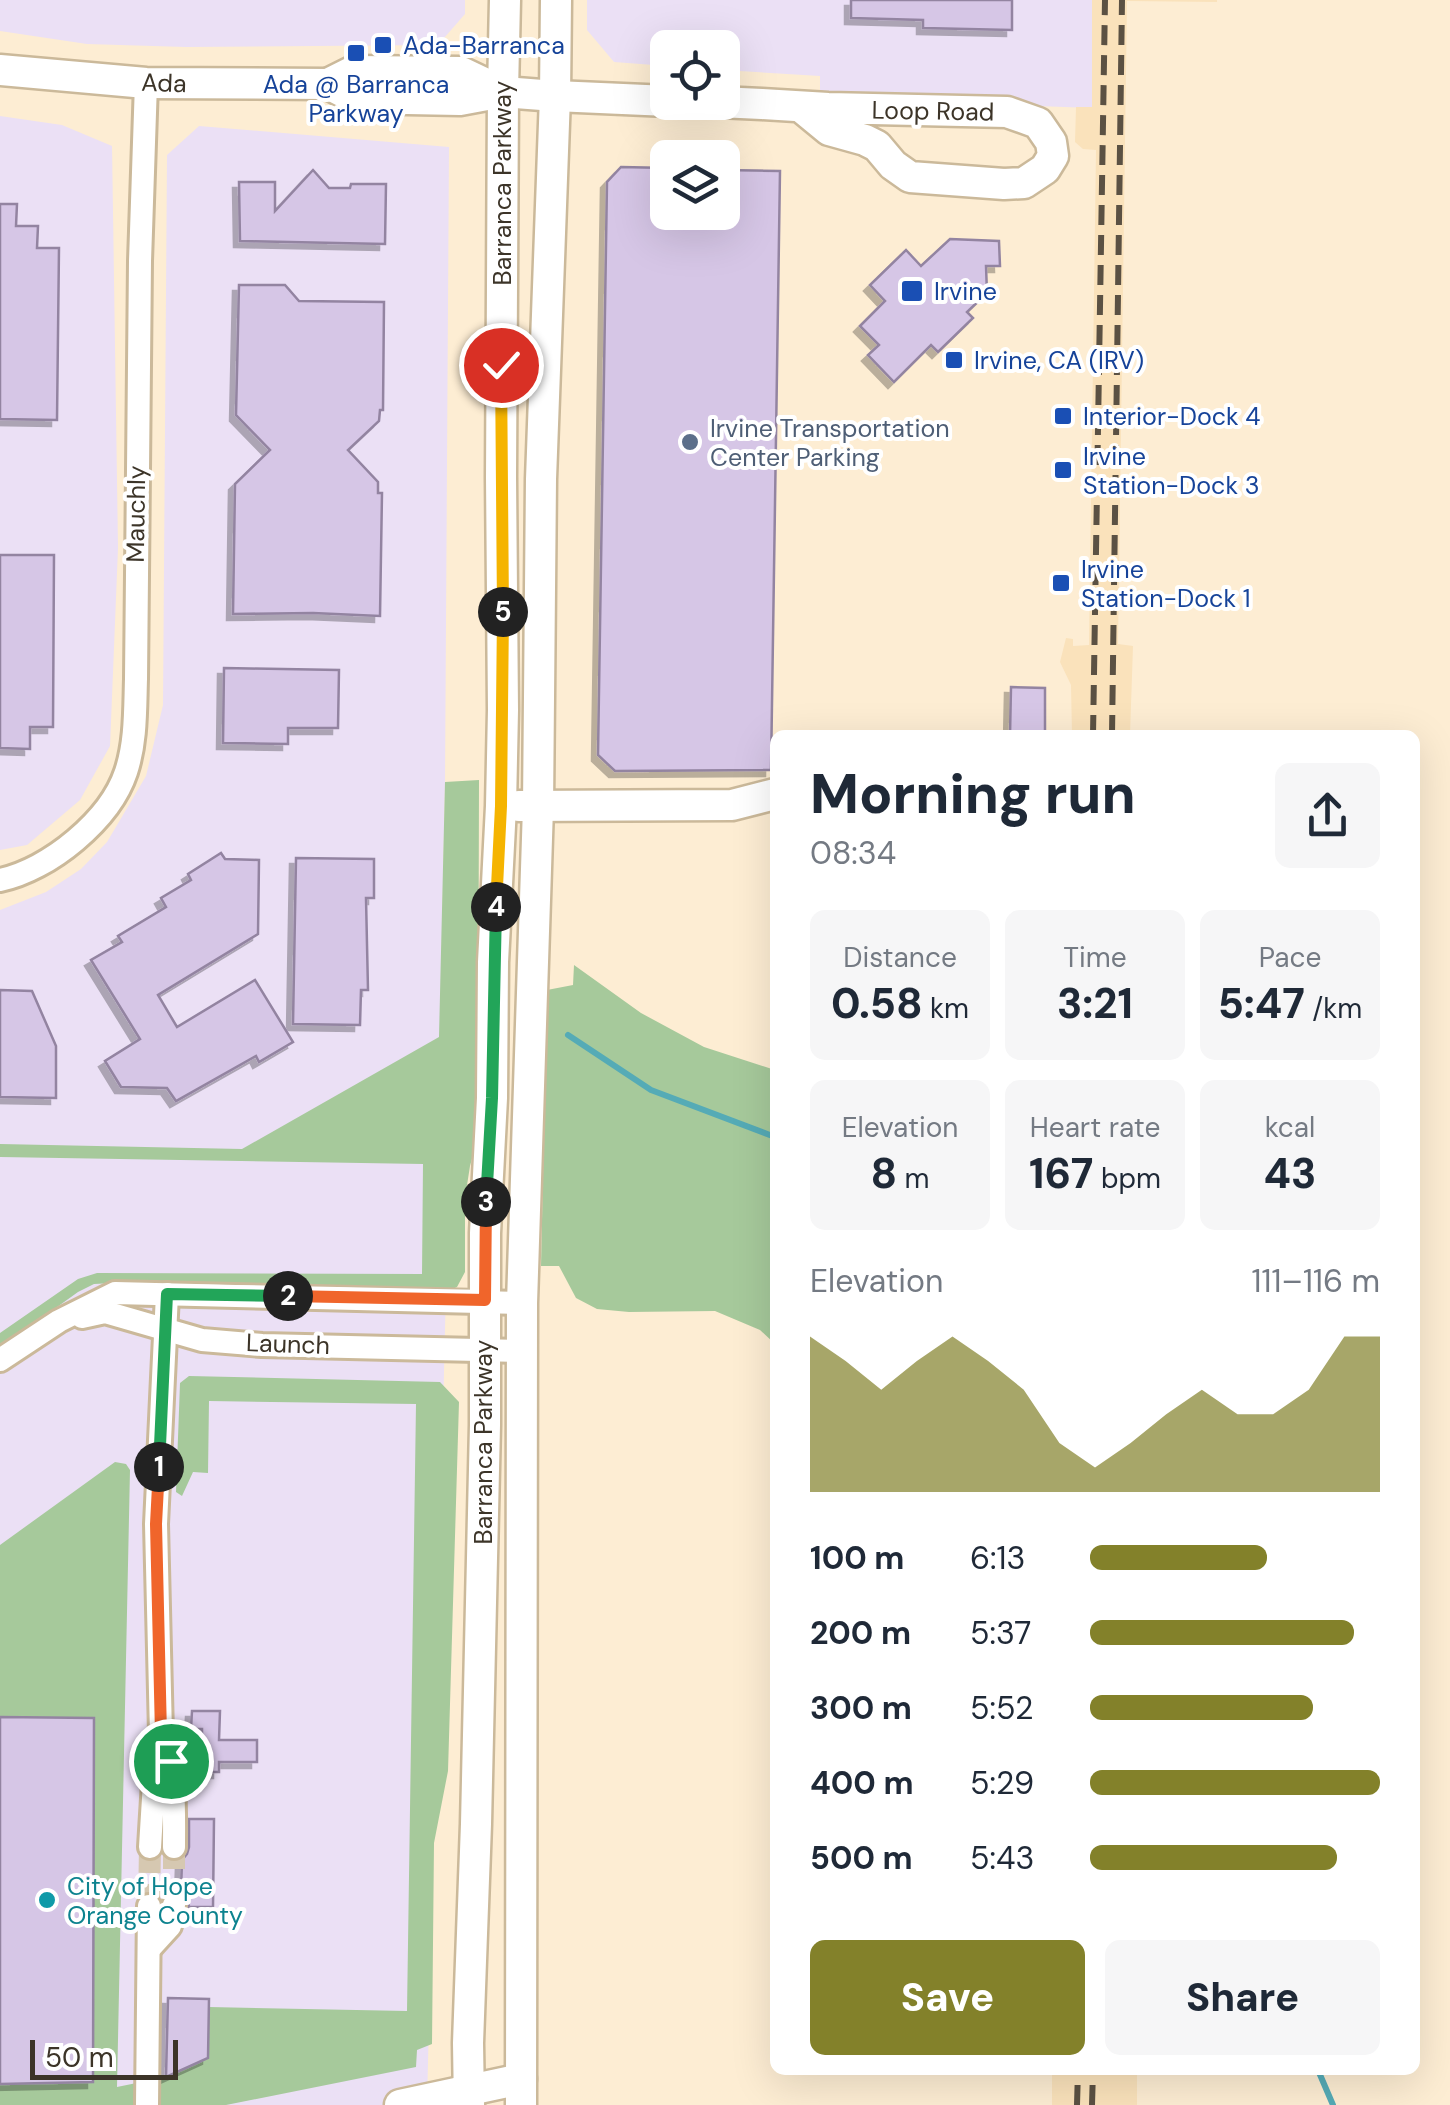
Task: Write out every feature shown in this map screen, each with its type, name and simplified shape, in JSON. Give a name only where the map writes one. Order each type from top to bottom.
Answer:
[{"type":"main road","name":"Barranca Parkway","points":[[469,2098],[482,1569],[485,1233],[501,806],[505,0]]},
{"type":"main road","name":"Barranca Parkway","points":[[521,2092],[522,1303],[538,807],[541,479],[556,0]]},
{"type":"main road","name":"Ada","points":[[0,70],[146,83],[328,84],[354,70],[461,72],[502,92],[650,99]]},
{"type":"main road","points":[[740,103],[801,107]]},
{"type":"main road","name":"Loop Road","points":[[801,107],[1007,112],[1038,124],[1052,142],[1052,156],[1046,169],[1024,183],[910,177],[877,146],[830,130],[801,107]]},
{"type":"main road","points":[[501,806],[732,806],[770,795]]},
{"type":"main road","points":[[400,2105],[521,2092]]},
{"type":"street","name":"Mauchly","points":[[0,880],[26,872],[88,829],[125,775],[132,747],[146,83]]},
{"type":"street","name":"Launch","points":[[0,1360],[59,1322],[115,1293],[522,1303]]},
{"type":"street","points":[[162,1847],[174,1812],[171,1761],[161,1734],[156,1524],[167,1294]]},
{"type":"street","name":"Launch","points":[[59,1322],[105,1312],[202,1340],[522,1351]]},
{"type":"street","points":[[147,2101],[148,1906]]},
{"type":"street","points":[[150,1949],[170,1926],[174,1906]]},
{"type":"shaded area","points":[[0,0],[465,0],[465,14],[438,45],[186,47],[87,44],[0,31]]},
{"type":"shaded area","points":[[587,0],[1092,0],[1092,108],[820,98],[820,76],[740,71],[740,30],[650,30],[650,65],[614,62],[587,30]]},
{"type":"shaded area","points":[[1092,0],[1217,0],[1127,1],[1118,644],[1133,646],[1130,730],[1072,730],[1071,685],[1060,662],[1066,638],[1073,639],[1073,646],[1089,645],[1096,150],[1083,149],[1075,142],[1076,107],[1092,107]]},
{"type":"shaded area","points":[[0,116],[62,125],[112,146],[118,548],[110,746],[80,800],[27,845],[0,850]]},
{"type":"shaded area","points":[[199,126],[449,147],[440,1037],[244,1149],[449,1157],[427,2105],[0,2105],[0,910],[46,892],[81,869],[107,842],[146,776],[163,705],[167,155]]},
{"type":"shaded area","points":[[1052,2075],[1137,2075],[1137,2105],[1052,2105]]},
{"type":"green space","points":[[479,780],[478,1136],[465,1198],[465,1272],[457,1287],[438,1296],[94,1284],[0,1348],[0,1333],[78,1279],[97,1273],[422,1274],[423,1164],[0,1157],[0,1144],[242,1149],[439,1037],[445,782]]},
{"type":"green space","points":[[574,965],[641,1013],[704,1047],[770,1068],[770,1339],[760,1330],[715,1311],[597,1309],[576,1298],[559,1266],[541,1266],[547,990],[573,985]]},
{"type":"green space","points":[[189,1376],[440,1382],[459,1402],[448,1771],[434,1843],[432,2044],[417,2050],[416,2067],[226,2105],[0,2105],[0,2084],[93,2082],[94,1719],[0,1717],[0,1545],[115,1462],[126,1464],[130,1470],[117,2087],[166,2077],[208,2058],[209,2007],[407,2011],[416,1404],[209,1401],[208,1473],[193,1472],[182,1496],[176,1492],[180,1383]]},
{"type":"building","points":[[851,0],[1012,0],[1012,30],[923,28],[923,20],[851,18]]},
{"type":"building","name":"Irvine Transportation Center Parking","points":[[621,167],[650,168],[650,230],[740,230],[740,170],[780,171],[770,770],[615,771],[598,755],[607,182]]},
{"type":"building","points":[[313,170],[329,188],[386,184],[385,244],[240,241],[239,182],[275,182],[275,211]]},
{"type":"building","points":[[0,204],[17,204],[16,226],[38,226],[37,248],[59,248],[57,420],[0,419]]},
{"type":"building","points":[[950,239],[999,241],[1000,266],[986,266],[987,293],[967,312],[973,318],[938,352],[931,345],[894,382],[868,355],[879,345],[860,326],[885,301],[870,285],[906,250],[921,266]]},
{"type":"building","points":[[239,285],[285,285],[299,301],[384,302],[383,410],[379,421],[348,450],[378,482],[378,493],[382,493],[380,616],[233,614],[235,484],[270,450],[236,415]]},
{"type":"building","points":[[0,555],[54,555],[53,727],[30,727],[30,749],[0,748]]},
{"type":"building","points":[[224,668],[339,670],[338,728],[288,728],[288,744],[223,743]]},
{"type":"building","points":[[1011,687],[1045,688],[1045,730],[1010,730]]},
{"type":"building","points":[[221,853],[225,859],[259,860],[258,934],[158,995],[177,1027],[255,980],[293,1042],[259,1062],[256,1056],[176,1101],[167,1088],[121,1087],[105,1061],[140,1039],[91,960],[122,942],[118,936],[166,907],[161,898],[191,880],[188,874]]},
{"type":"building","points":[[296,858],[374,859],[374,898],[366,898],[368,990],[361,990],[360,1025],[293,1024]]},
{"type":"building","points":[[0,990],[32,991],[56,1046],[56,1098],[0,1097]]},
{"type":"building","points":[[192,1711],[220,1711],[219,1740],[257,1740],[257,1762],[219,1762],[219,1772],[202,1772],[202,1729],[191,1729]]},
{"type":"building","name":"City of Hope Orange County","points":[[0,1717],[94,1718],[93,2082],[0,2084]]},
{"type":"building","points":[[189,1819],[214,1819],[213,1907],[189,1907],[181,1892],[182,1860],[189,1847]]},
{"type":"building","points":[[168,1998],[209,1999],[208,2058],[166,2077]]},
{"type":"waterway","points":[[568,1035],[651,1090],[770,1135]]},
{"type":"waterway","points":[[1320,2075],[1333,2105]]},
{"type":"tunnel","points":[[149,1906],[150,1847]]},
{"type":"tunnel","points":[[174,1847],[174,1905]]},
{"type":"railway","points":[[1093,730],[1105,0]]},
{"type":"railway","points":[[1112,730],[1122,0]]},
{"type":"railway","points":[[1077,2105],[1078,2075]]},
{"type":"railway","points":[[1092,2105],[1093,2075]]},
{"type":"place","name":"Ada-Barranca","points":[[383,45]]},
{"type":"place","name":"Ada @ Barranca Parkway","points":[[356,53]]},
{"type":"place","name":"Irvine","points":[[912,291]]},
{"type":"place","name":"Irvine, CA (IRV)","points":[[954,360]]},
{"type":"place","name":"Interior-Dock 4","points":[[1063,416]]},
{"type":"place","name":"Irvine Transportation Center Parking","points":[[690,442]]},
{"type":"place","name":"Irvine Station-Dock 3","points":[[1063,470]]},
{"type":"place","name":"Irvine Station-Dock 1","points":[[1061,583]]},
{"type":"place","name":"City of Hope Orange County","points":[[47,1900]]},
{"type":"route","points":[[171,1761],[161,1734],[156,1524],[167,1294],[485,1300],[503,710],[501,365]]}]
